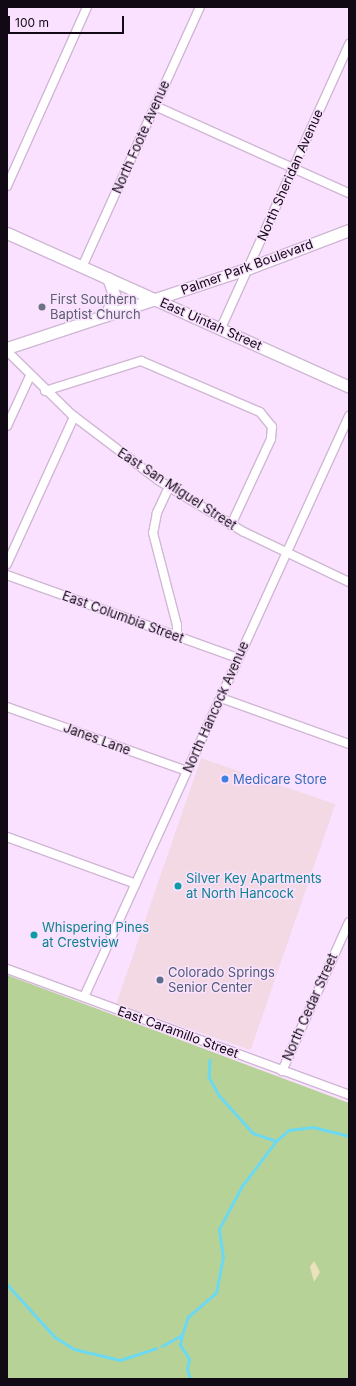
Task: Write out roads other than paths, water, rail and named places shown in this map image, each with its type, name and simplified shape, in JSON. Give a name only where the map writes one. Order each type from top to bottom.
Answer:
[{"type":"main road","name":"Palmer Park Boulevard","points":[[7,348],[249,268],[349,230]]},
{"type":"main road","name":"East Uintah Street","points":[[7,233],[221,328],[349,387]]},
{"type":"main road","points":[[105,316],[115,297],[108,278]]},
{"type":"street","points":[[7,186],[88,7]]},
{"type":"street","name":"North Foote Avenue","points":[[82,267],[200,7]]},
{"type":"street","name":"North Sheridan Avenue","points":[[221,328],[349,44]]},
{"type":"street","points":[[156,106],[349,193]]},
{"type":"street","name":"East San Miguel Street","points":[[7,351],[45,391],[74,417],[169,488],[231,524],[286,553],[349,582]]},
{"type":"street","points":[[45,391],[142,361],[260,412],[268,421],[272,434],[231,524]]},
{"type":"street","points":[[7,426],[30,376]]},
{"type":"street","name":"North Hancock Avenue","points":[[84,997],[349,416]]},
{"type":"street","points":[[7,564],[74,417]]},
{"type":"street","points":[[169,488],[157,513],[154,534],[177,625],[177,636]]},
{"type":"street","name":"East Columbia Street","points":[[7,575],[238,658]]},
{"type":"street","points":[[221,698],[349,744]]},
{"type":"street","name":"Janes Lane","points":[[7,707],[187,771]]},
{"type":"street","points":[[7,837],[136,884]]},
{"type":"street","name":"North Cedar Street","points":[[282,1071],[349,922]]},
{"type":"street","name":"East Caramillo Street","points":[[7,969],[349,1095]]},
{"type":"waterway","points":[[210,1060],[209,1077],[219,1095],[253,1133],[276,1141]]},
{"type":"waterway","points":[[190,1379],[187,1370],[189,1359],[180,1345],[182,1335],[188,1317],[216,1293],[223,1258],[219,1229],[242,1186],[276,1141],[289,1130],[313,1127],[349,1136]]},
{"type":"waterway","points":[[7,1284],[55,1337],[74,1349],[120,1360],[156,1348]]},
{"type":"waterway","points":[[162,1346],[182,1335]]},
{"type":"place","name":"First Southern Baptist Church","points":[[42,307]]},
{"type":"place","name":"Medicare Store","points":[[225,779]]},
{"type":"place","name":"Silver Key Apartments at North Hancock","points":[[178,886]]},
{"type":"place","name":"Whispering Pines at Crestview","points":[[34,935]]},
{"type":"place","name":"Colorado Springs Senior Center","points":[[160,980]]}]
